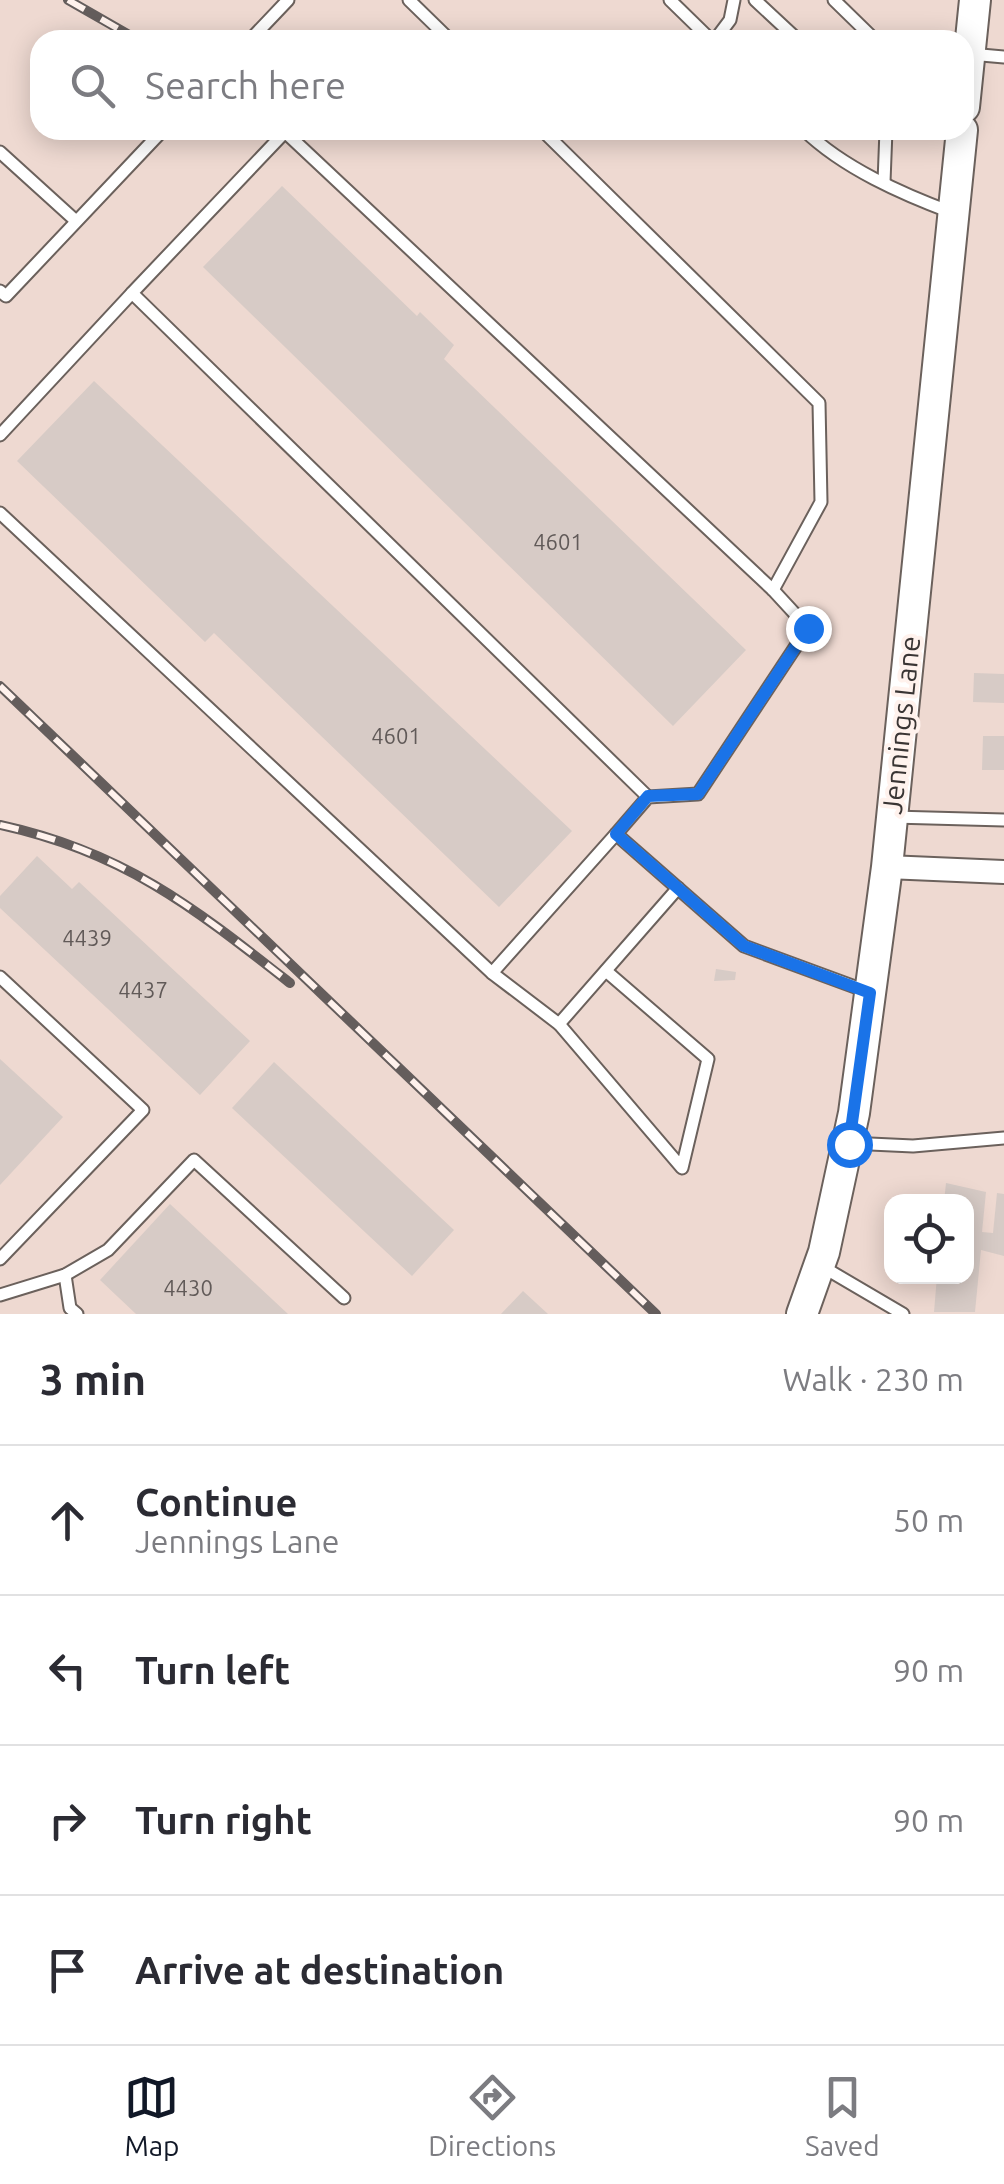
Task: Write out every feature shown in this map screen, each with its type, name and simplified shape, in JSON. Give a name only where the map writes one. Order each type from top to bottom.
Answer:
[{"type":"street","points":[[972,30],[975,0]]},
{"type":"street","name":"Jennings Lane","points":[[802,1314],[820,1265],[849,1144],[887,868],[961,140]]},
{"type":"street","points":[[887,868],[1004,872]]},
{"type":"lane","points":[[260,30],[288,0]]},
{"type":"lane","points":[[409,0],[440,30]]},
{"type":"lane","points":[[670,0],[702,30]]},
{"type":"lane","points":[[722,30],[730,20],[734,0]]},
{"type":"lane","points":[[755,0],[787,30]]},
{"type":"lane","points":[[834,0],[866,30]]},
{"type":"lane","points":[[974,54],[1004,57]]},
{"type":"lane","points":[[0,291],[6,296],[154,140]]},
{"type":"lane","points":[[0,435],[276,140]]},
{"type":"lane","points":[[132,293],[648,796],[698,794],[808,628],[773,590],[293,140]]},
{"type":"lane","points":[[552,140],[820,403],[821,502],[773,590]]},
{"type":"lane","points":[[814,140],[884,182],[953,213]]},
{"type":"lane","points":[[884,182],[886,140]]},
{"type":"lane","points":[[0,152],[76,222]]},
{"type":"lane","points":[[0,513],[492,973],[559,1024],[682,1168],[708,1059],[606,971]]},
{"type":"lane","points":[[492,973],[648,796]]},
{"type":"lane","points":[[892,817],[1004,820]]},
{"type":"lane","points":[[616,834],[744,946],[870,993]]},
{"type":"lane","points":[[559,1024],[678,888]]},
{"type":"lane","points":[[0,977],[143,1110],[0,1259]]},
{"type":"lane","points":[[849,1144],[913,1146],[1004,1138]]},
{"type":"lane","points":[[0,1295],[66,1275],[108,1250],[194,1160],[344,1298]]},
{"type":"lane","points":[[820,1265],[903,1314]]},
{"type":"lane","points":[[66,1275],[70,1308],[77,1314]]},
{"type":"shaded area","points":[[0,0],[1004,0],[1004,1314],[0,1314]]},
{"type":"building","points":[[282,186],[417,316],[420,312],[454,345],[444,359],[746,650],[673,726],[203,267]]},
{"type":"building","points":[[94,381],[572,831],[499,907],[214,633],[205,642],[17,461]]},
{"type":"building","points":[[974,673],[1004,674],[1004,703],[973,702]]},
{"type":"building","points":[[983,736],[1004,736],[1004,770],[982,770]]},
{"type":"building","points":[[37,856],[72,889],[79,882],[250,1041],[200,1095],[0,908],[0,896]]},
{"type":"building","points":[[716,969],[736,972],[735,980],[714,981]]},
{"type":"building","points":[[0,1059],[63,1117],[0,1185]]},
{"type":"building","points":[[274,1062],[454,1230],[412,1276],[232,1108]]},
{"type":"building","points":[[946,1183],[986,1192],[982,1232],[993,1233],[997,1193],[1004,1194],[1004,1256],[981,1250],[975,1312],[934,1312],[936,1284],[974,1284],[974,1194],[945,1194]]},
{"type":"building","points":[[170,1204],[288,1314],[136,1314],[100,1280]]},
{"type":"building","points":[[523,1291],[548,1314],[501,1314]]},
{"type":"railway","points":[[68,0],[120,30]]},
{"type":"railway","points":[[0,686],[656,1314]]},
{"type":"railway","points":[[0,825],[44,836],[121,867],[188,907],[290,983]]},
{"type":"route","points":[[808,628],[698,794],[648,796],[616,834],[744,946],[870,993],[849,1144]]}]
